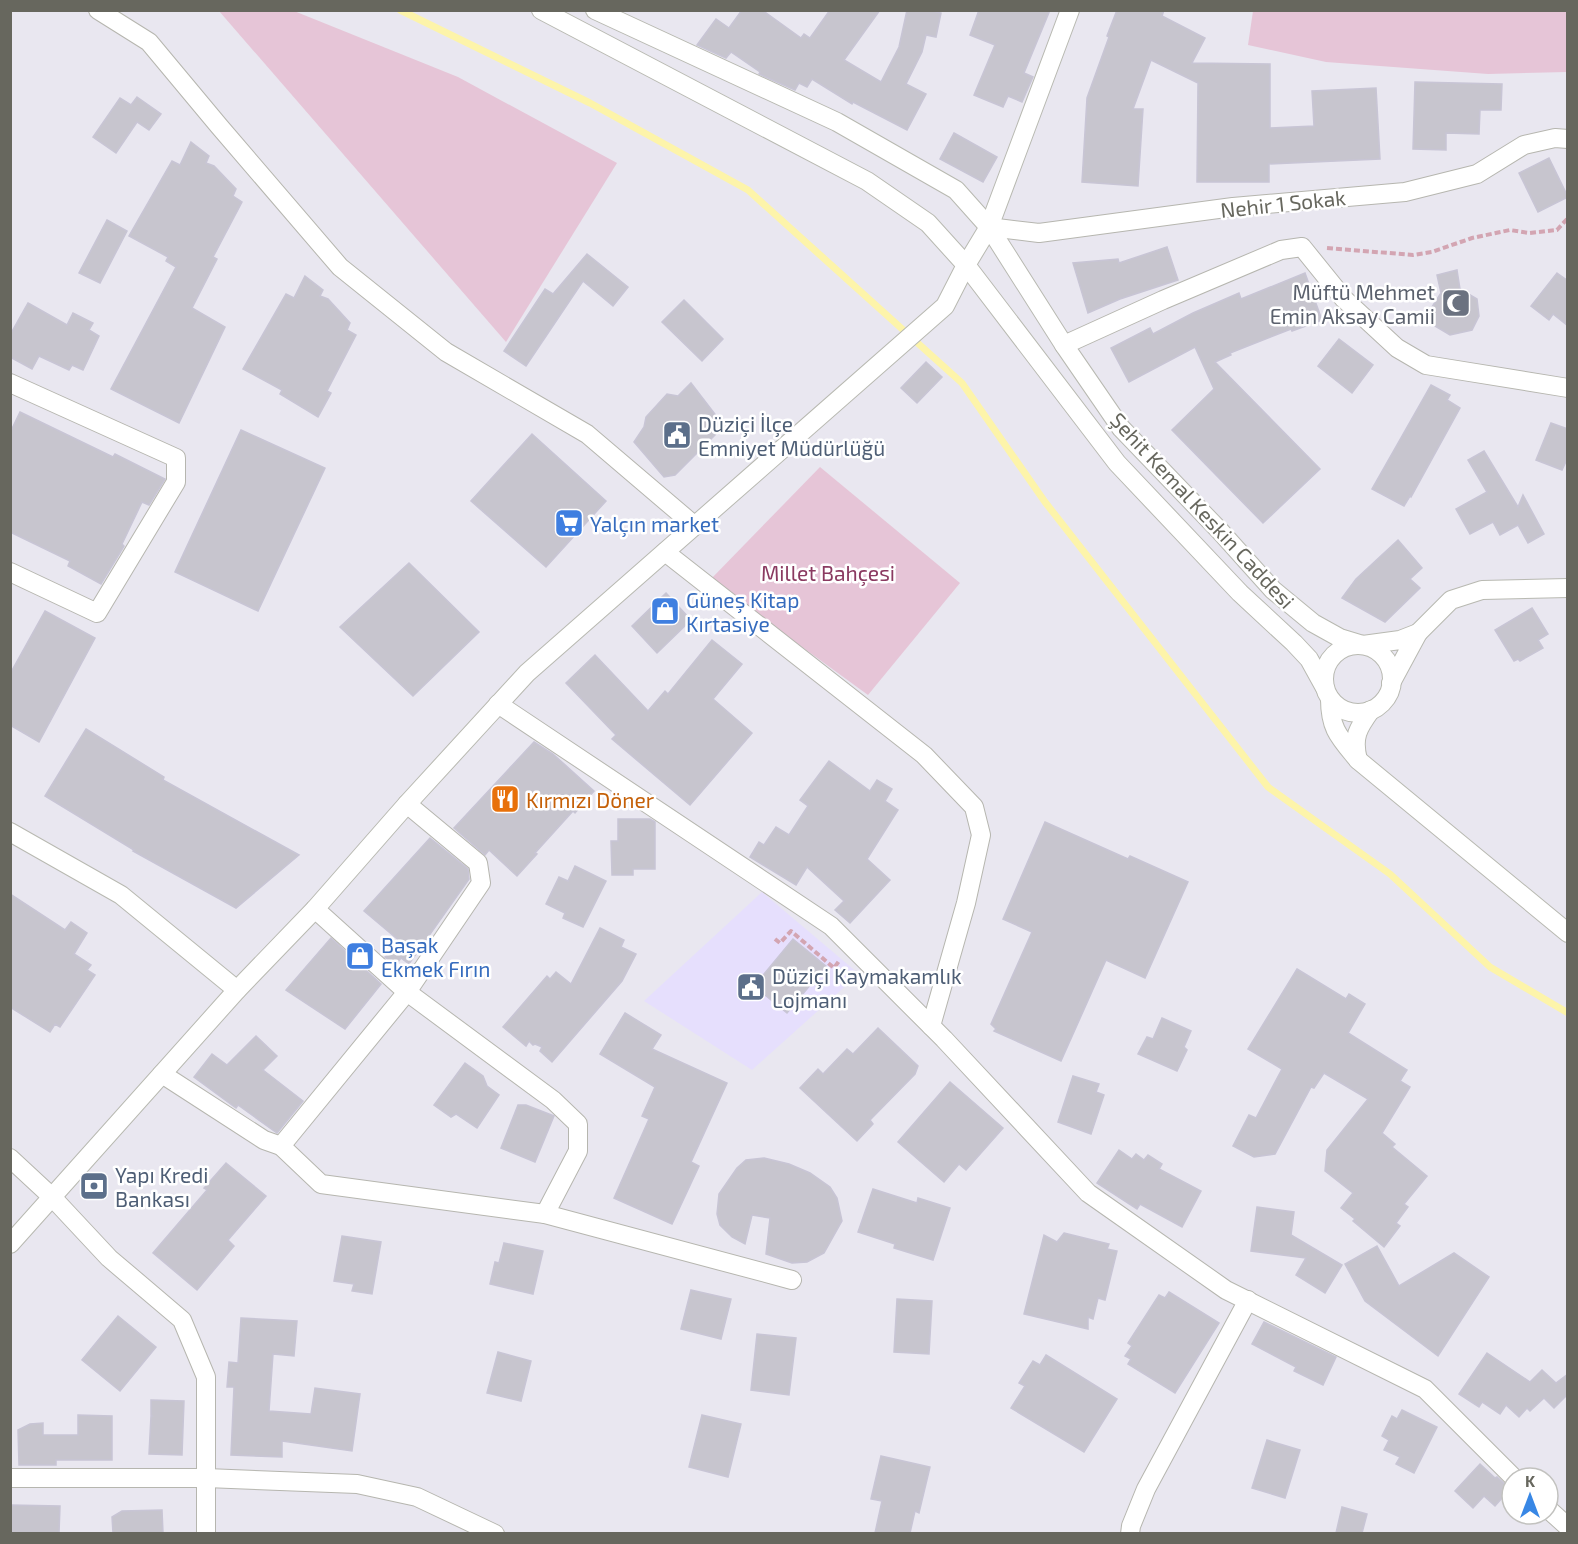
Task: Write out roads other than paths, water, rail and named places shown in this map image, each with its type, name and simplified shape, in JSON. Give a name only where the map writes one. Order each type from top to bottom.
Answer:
[{"type":"street","points":[[98,10],[149,42],[340,267],[446,352],[587,434],[695,526]]},
{"type":"street","points":[[542,10],[867,181],[928,223],[966,265],[1118,463],[1240,593],[1309,659],[1338,707],[1349,711],[1371,710]]},
{"type":"street","name":"Şehit Kemal Keskin Caddesi","points":[[595,10],[837,122],[956,190],[989,227],[1064,345],[1121,428],[1273,590],[1313,623],[1340,638],[1363,645]]},
{"type":"street","points":[[10,1244],[237,990],[315,909],[526,673],[945,306],[989,227],[1070,10]]},
{"type":"street","name":"Nehir 1 Sokak","points":[[989,227],[1039,233],[1233,207],[1405,192],[1477,174],[1524,145],[1555,138],[1568,139]]},
{"type":"street","points":[[1064,345],[1281,250],[1302,248],[1344,299],[1398,348],[1426,365],[1568,388]]},
{"type":"street","points":[[10,383],[176,458],[176,482],[97,613],[10,572]]},
{"type":"street","points":[[665,552],[924,755],[974,807],[981,835],[966,903],[931,1026]]},
{"type":"street","points":[[1358,760],[1354,746],[1361,723],[1388,694],[1391,683],[1418,633],[1451,600],[1482,590],[1568,588]]},
{"type":"street","points":[[1418,633],[1400,640],[1351,646],[1341,649],[1332,656],[1323,677],[1335,730],[1358,760],[1568,933]]},
{"type":"street","points":[[1363,645],[1381,654],[1388,663],[1391,683]]},
{"type":"street","points":[[498,704],[831,926],[931,1026],[1088,1193],[1226,1290],[1425,1389],[1502,1466]]},
{"type":"street","points":[[281,1146],[407,992],[481,883],[478,863],[407,804]]},
{"type":"street","points":[[10,832],[121,895],[237,990]]},
{"type":"street","points":[[315,909],[407,992],[553,1100],[578,1124],[578,1151],[545,1214]]},
{"type":"street","points":[[162,1074],[264,1140],[281,1146],[321,1184],[545,1214],[792,1280]]},
{"type":"street","points":[[10,1158],[52,1197],[109,1258],[182,1320],[206,1377],[206,1533]]},
{"type":"street","points":[[1130,1533],[1146,1489],[1248,1300]]},
{"type":"street","points":[[10,1478],[206,1478],[357,1484],[417,1497],[495,1533]]},
{"type":"waterway","points":[[400,10],[590,103],[748,190],[962,383],[1045,502],[1268,787],[1390,874],[1490,967],[1568,1013]]},
{"type":"place","name":"Müftü Mehmet Emin Aksay Camii","points":[[1456,303]]},
{"type":"place","name":"Düziçi İlçe Emniyet Müdürlüğü","points":[[677,435]]},
{"type":"place","name":"Yalçın market","points":[[569,523]]},
{"type":"place","name":"Güneş Kitap Kırtasiye","points":[[665,611]]},
{"type":"place","name":"Kırmızı Döner","points":[[505,799]]},
{"type":"place","name":"Başak Ekmek Fırın","points":[[360,956]]},
{"type":"place","name":"Düziçi Kaymakamlık Lojmanı","points":[[751,987]]},
{"type":"place","name":"Yapı Kredi Bankası","points":[[94,1186]]},
{"type":"park label","name":"Millet Bahçesi","points":[[828,572]]}]
